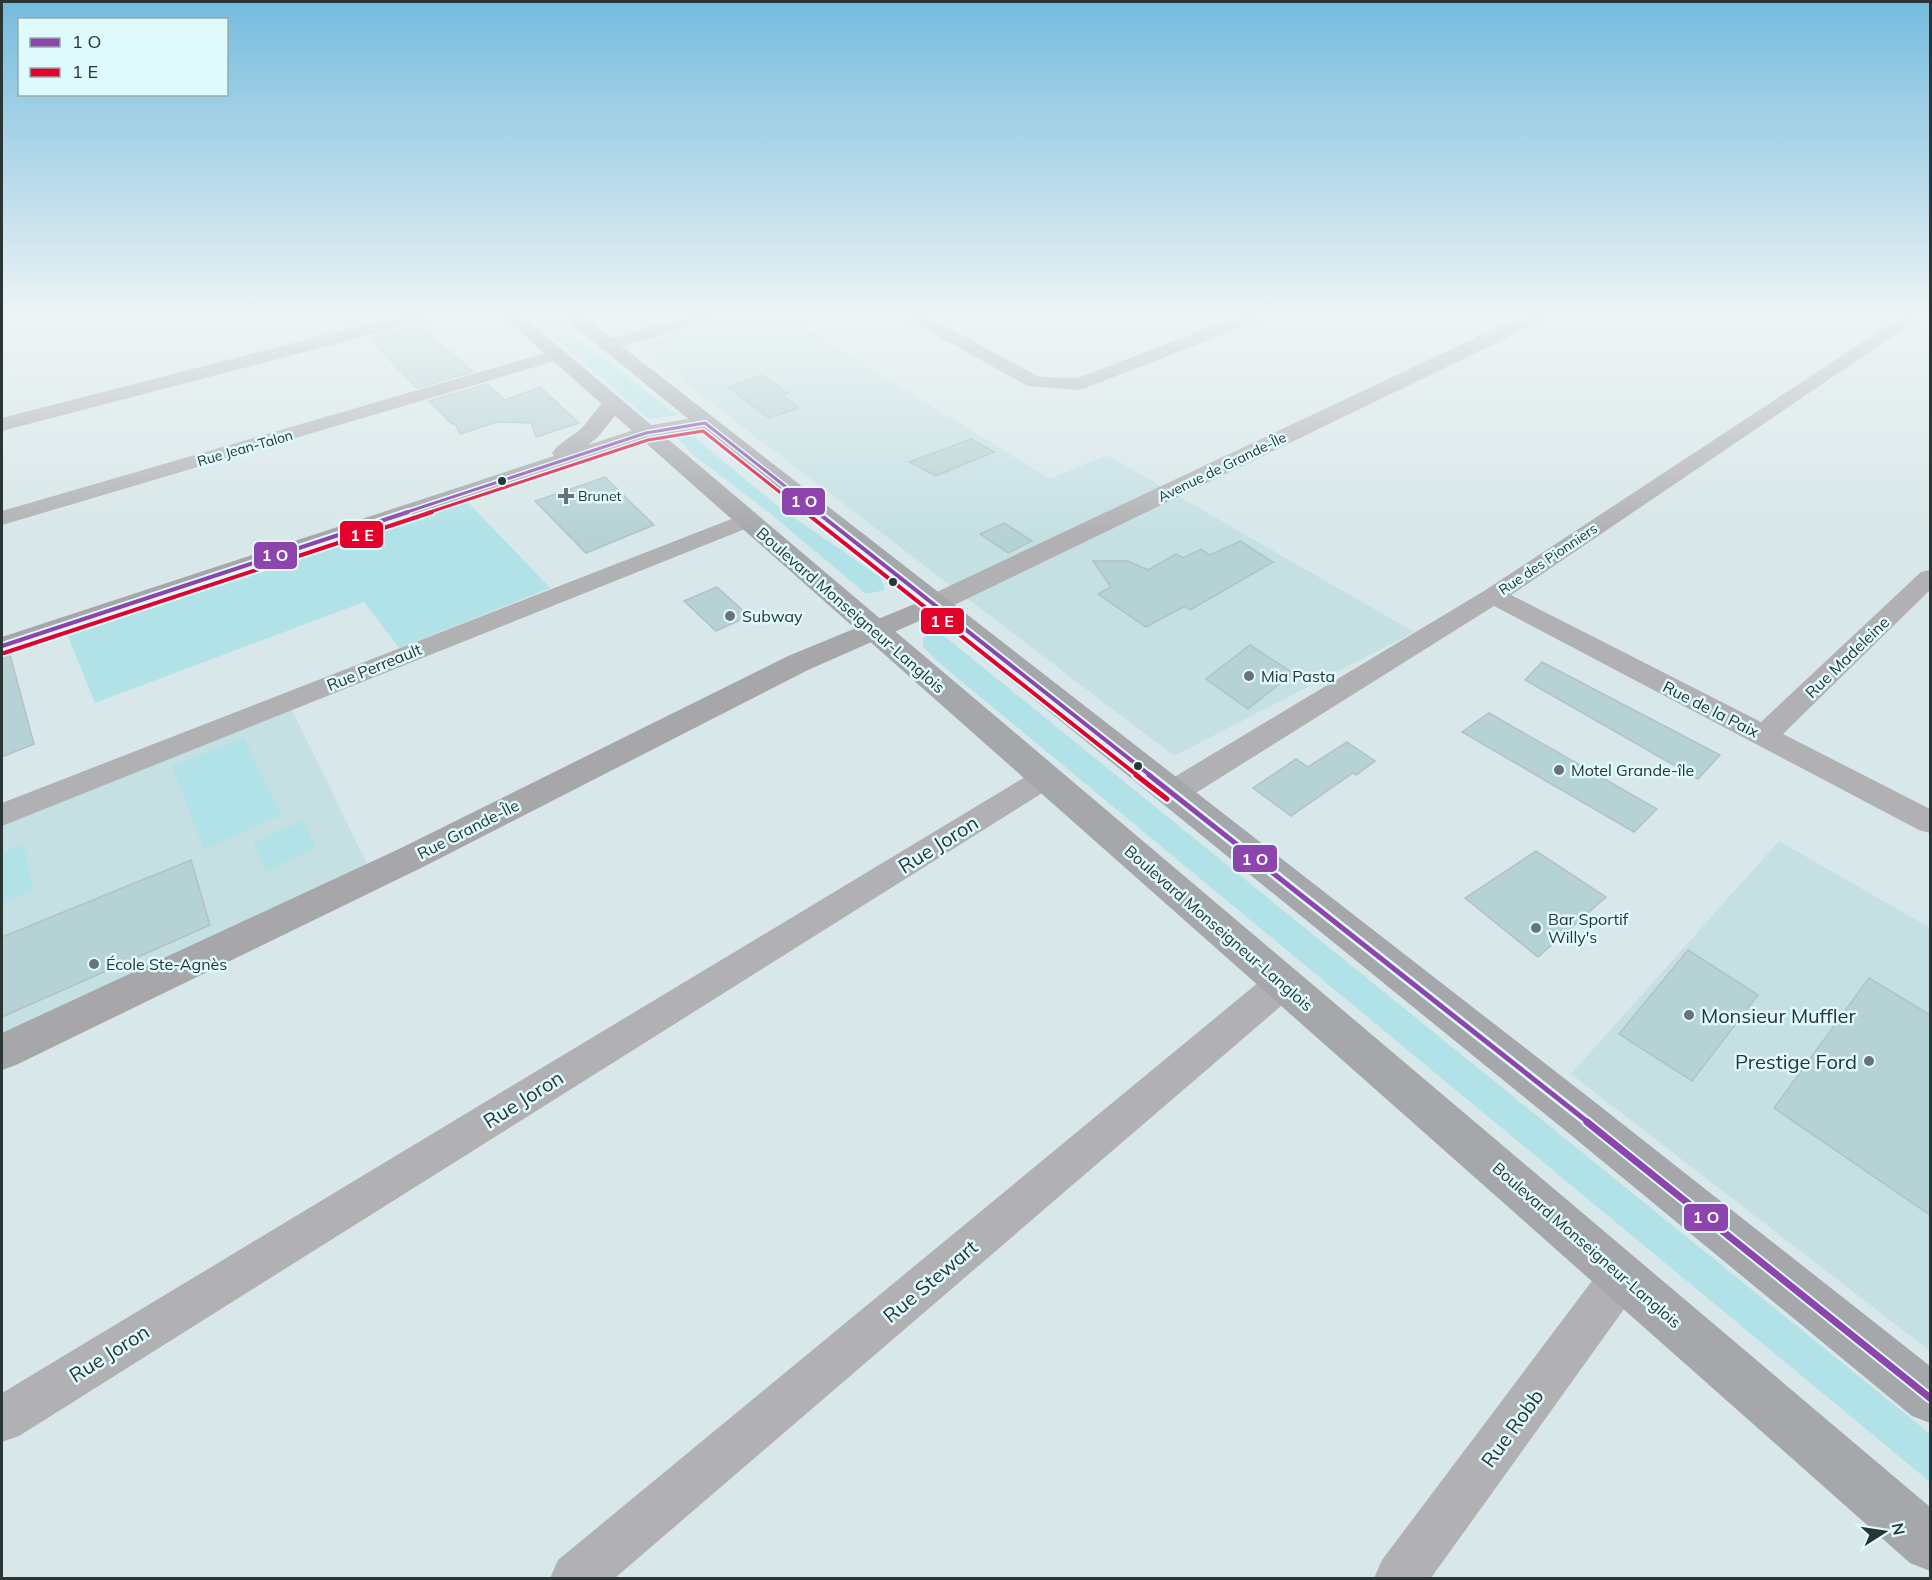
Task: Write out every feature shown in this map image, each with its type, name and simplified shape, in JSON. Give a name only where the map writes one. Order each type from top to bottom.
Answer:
[{"type":"highway","name":"Boulevard Monseigneur-Langlois","points":[[592,387],[1930,1543]]},
{"type":"highway","points":[[659,387],[1930,1398]]},
{"type":"main road","points":[[549,464],[590,432],[613,404]]},
{"type":"main road","points":[[2,646],[646,433],[705,423]]},
{"type":"main road","name":"Rue Grande-Île","points":[[2,1052],[411,858],[798,663],[934,604]]},
{"type":"street","points":[[2,425],[149,387]]},
{"type":"street","name":"Rue Jean-Talon","points":[[2,518],[451,387]]},
{"type":"street","name":"Avenue de Grande-Île","points":[[934,604],[1389,387]]},
{"type":"street","name":"Rue des Pionniers","points":[[1172,793],[1492,596],[1807,387]]},
{"type":"street","name":"Rue Perreault","points":[[2,815],[747,520]]},
{"type":"street","name":"Rue Madeleine","points":[[1764,736],[1930,577]]},
{"type":"street","name":"Rue de la Paix","points":[[1492,596],[1930,822]]},
{"type":"street","name":"Rue Joron","points":[[2,1419],[1045,778]]},
{"type":"street","name":"Rue Stewart","points":[[576,1578],[1283,983]]},
{"type":"street","name":"Rue Robb","points":[[1400,1578],[1622,1276]]},
{"type":"shaded area","points":[[612,387],[640,387],[677,415],[649,419]]},
{"type":"shaded area","points":[[690,387],[900,387],[1050,479],[1107,455],[1414,632],[1174,756]]},
{"type":"shaded area","points":[[684,435],[693,436],[780,508],[880,577],[885,590],[866,594],[771,514],[692,454],[678,438]]},
{"type":"shaded area","points":[[464,498],[550,588],[399,648],[364,602],[95,703],[68,636]]},
{"type":"shaded area","points":[[933,633],[943,635],[1930,1434],[1930,1482],[937,661],[923,646],[923,638]]},
{"type":"shaded area","name":"École Ste-Agnès","points":[[288,702],[373,876],[2,1052],[2,815]]},
{"type":"shaded area","points":[[244,738],[281,815],[204,849],[172,766]]},
{"type":"shaded area","points":[[303,821],[316,848],[266,871],[253,843]]},
{"type":"shaded area","points":[[1779,841],[1930,928],[1930,1351],[1571,1074]]},
{"type":"shaded area","points":[[23,844],[34,890],[2,904],[2,853]]},
{"type":"building","points":[[478,387],[490,387],[505,400],[540,387],[579,423],[536,437],[531,423],[497,422],[460,434],[455,424],[452,424],[429,401]]},
{"type":"building","points":[[728,387],[778,387],[787,393],[782,395],[799,408],[769,418]]},
{"type":"building","points":[[971,439],[994,452],[936,476],[909,462]]},
{"type":"building","points":[[605,477],[654,525],[586,553],[535,501]]},
{"type":"building","points":[[1004,523],[1032,541],[1008,553],[980,534]]},
{"type":"building","points":[[1240,541],[1273,562],[1190,610],[1185,606],[1146,627],[1098,594],[1111,587],[1093,561],[1128,561],[1148,570],[1176,554],[1183,558],[1201,549],[1210,555]]},
{"type":"building","points":[[717,587],[749,616],[716,631],[684,601]]},
{"type":"building","name":"Mia Pasta","points":[[1250,645],[1293,673],[1248,709],[1206,679]]},
{"type":"building","points":[[10,655],[34,744],[2,757],[2,657]]},
{"type":"building","name":"Motel Grande-île","points":[[1542,662],[1720,755],[1698,779],[1525,680]]},
{"type":"building","name":"Motel Grande-île","points":[[1489,713],[1657,809],[1634,832],[1462,732]]},
{"type":"building","points":[[1347,742],[1375,761],[1356,775],[1353,773],[1291,816],[1253,788],[1296,759],[1308,767]]},
{"type":"building","name":"Bar Sportif Willy's","points":[[1536,851],[1606,897],[1538,957],[1465,898]]},
{"type":"building","points":[[191,860],[210,925],[2,1017],[2,937]]},
{"type":"building","name":"Monsieur Muffler","points":[[1688,950],[1758,995],[1692,1081],[1619,1034]]},
{"type":"building","name":"Prestige Ford","points":[[1869,978],[1930,1015],[1930,1215],[1774,1108]]},
{"type":"transit line","points":[[2,646],[646,433],[705,423],[1581,1117],[1930,1398]]},
{"type":"transit line","points":[[4,653],[648,440],[703,431],[1167,799]]},
{"type":"place","name":"Brunet","points":[[566,496]]},
{"type":"place","name":"Subway","points":[[730,616]]},
{"type":"place","name":"Mia Pasta","points":[[1249,676]]},
{"type":"place","name":"Motel Grande-île","points":[[1559,770]]},
{"type":"place","name":"Bar Sportif Willy's","points":[[1536,928]]},
{"type":"place","name":"École Ste-Agnès","points":[[94,964]]},
{"type":"place","name":"Monsieur Muffler","points":[[1689,1015]]},
{"type":"place","name":"Prestige Ford","points":[[1869,1061]]}]
